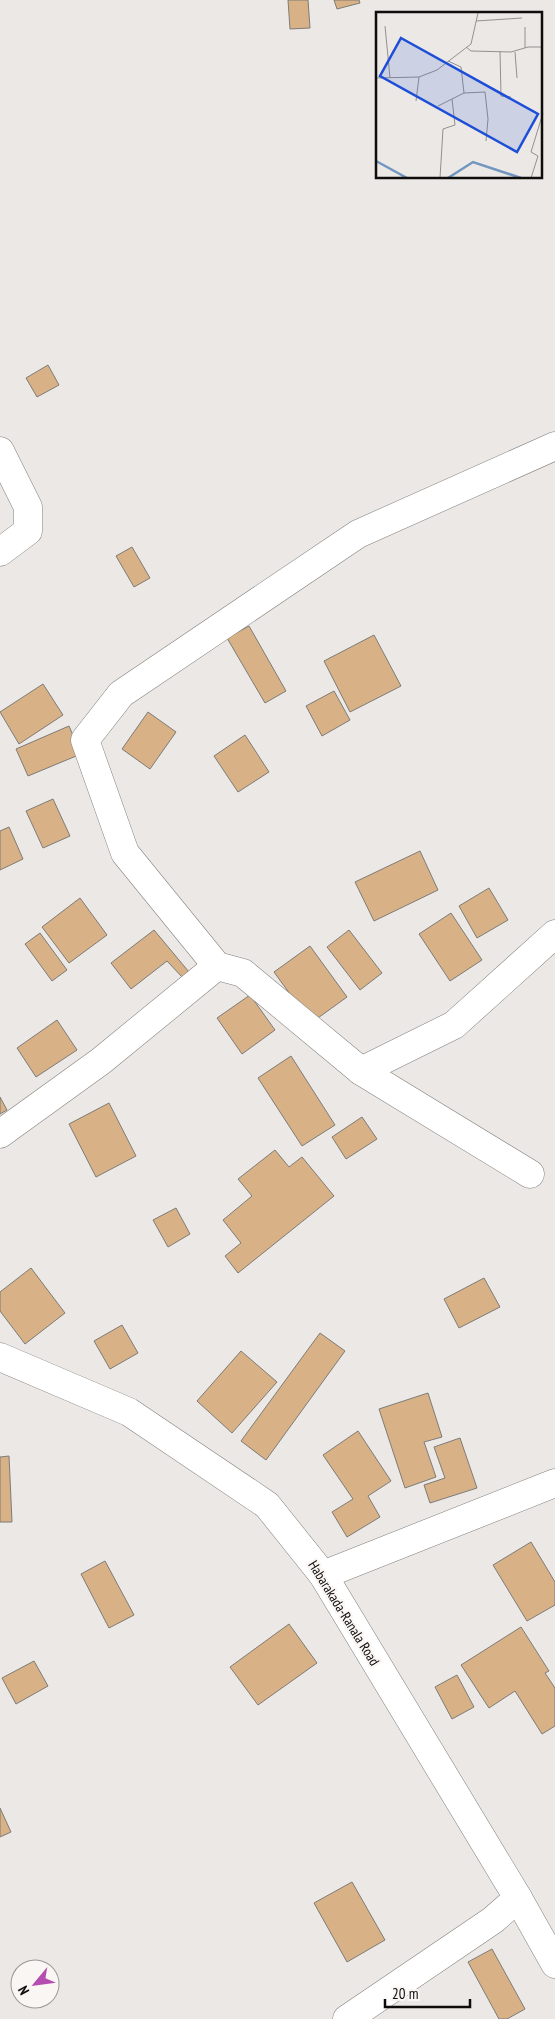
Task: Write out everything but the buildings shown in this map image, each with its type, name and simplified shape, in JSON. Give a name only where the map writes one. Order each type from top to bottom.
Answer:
[{"type":"street","points":[[530,1174],[361,1071],[244,973],[216,966],[125,853],[85,740],[121,694],[358,534],[555,446]]},
{"type":"street","points":[[0,451],[28,507],[28,531],[0,552]]},
{"type":"street","points":[[361,1071],[454,1025],[555,934]]},
{"type":"street","points":[[0,1134],[102,1061],[216,966]]},
{"type":"street","name":"Habarakada-Ranala Road","points":[[0,1357],[129,1412],[267,1505],[323,1575],[518,1898],[555,1964]]},
{"type":"street","points":[[323,1575],[555,1483]]},
{"type":"street","points":[[347,2019],[493,1920],[518,1898]]}]
